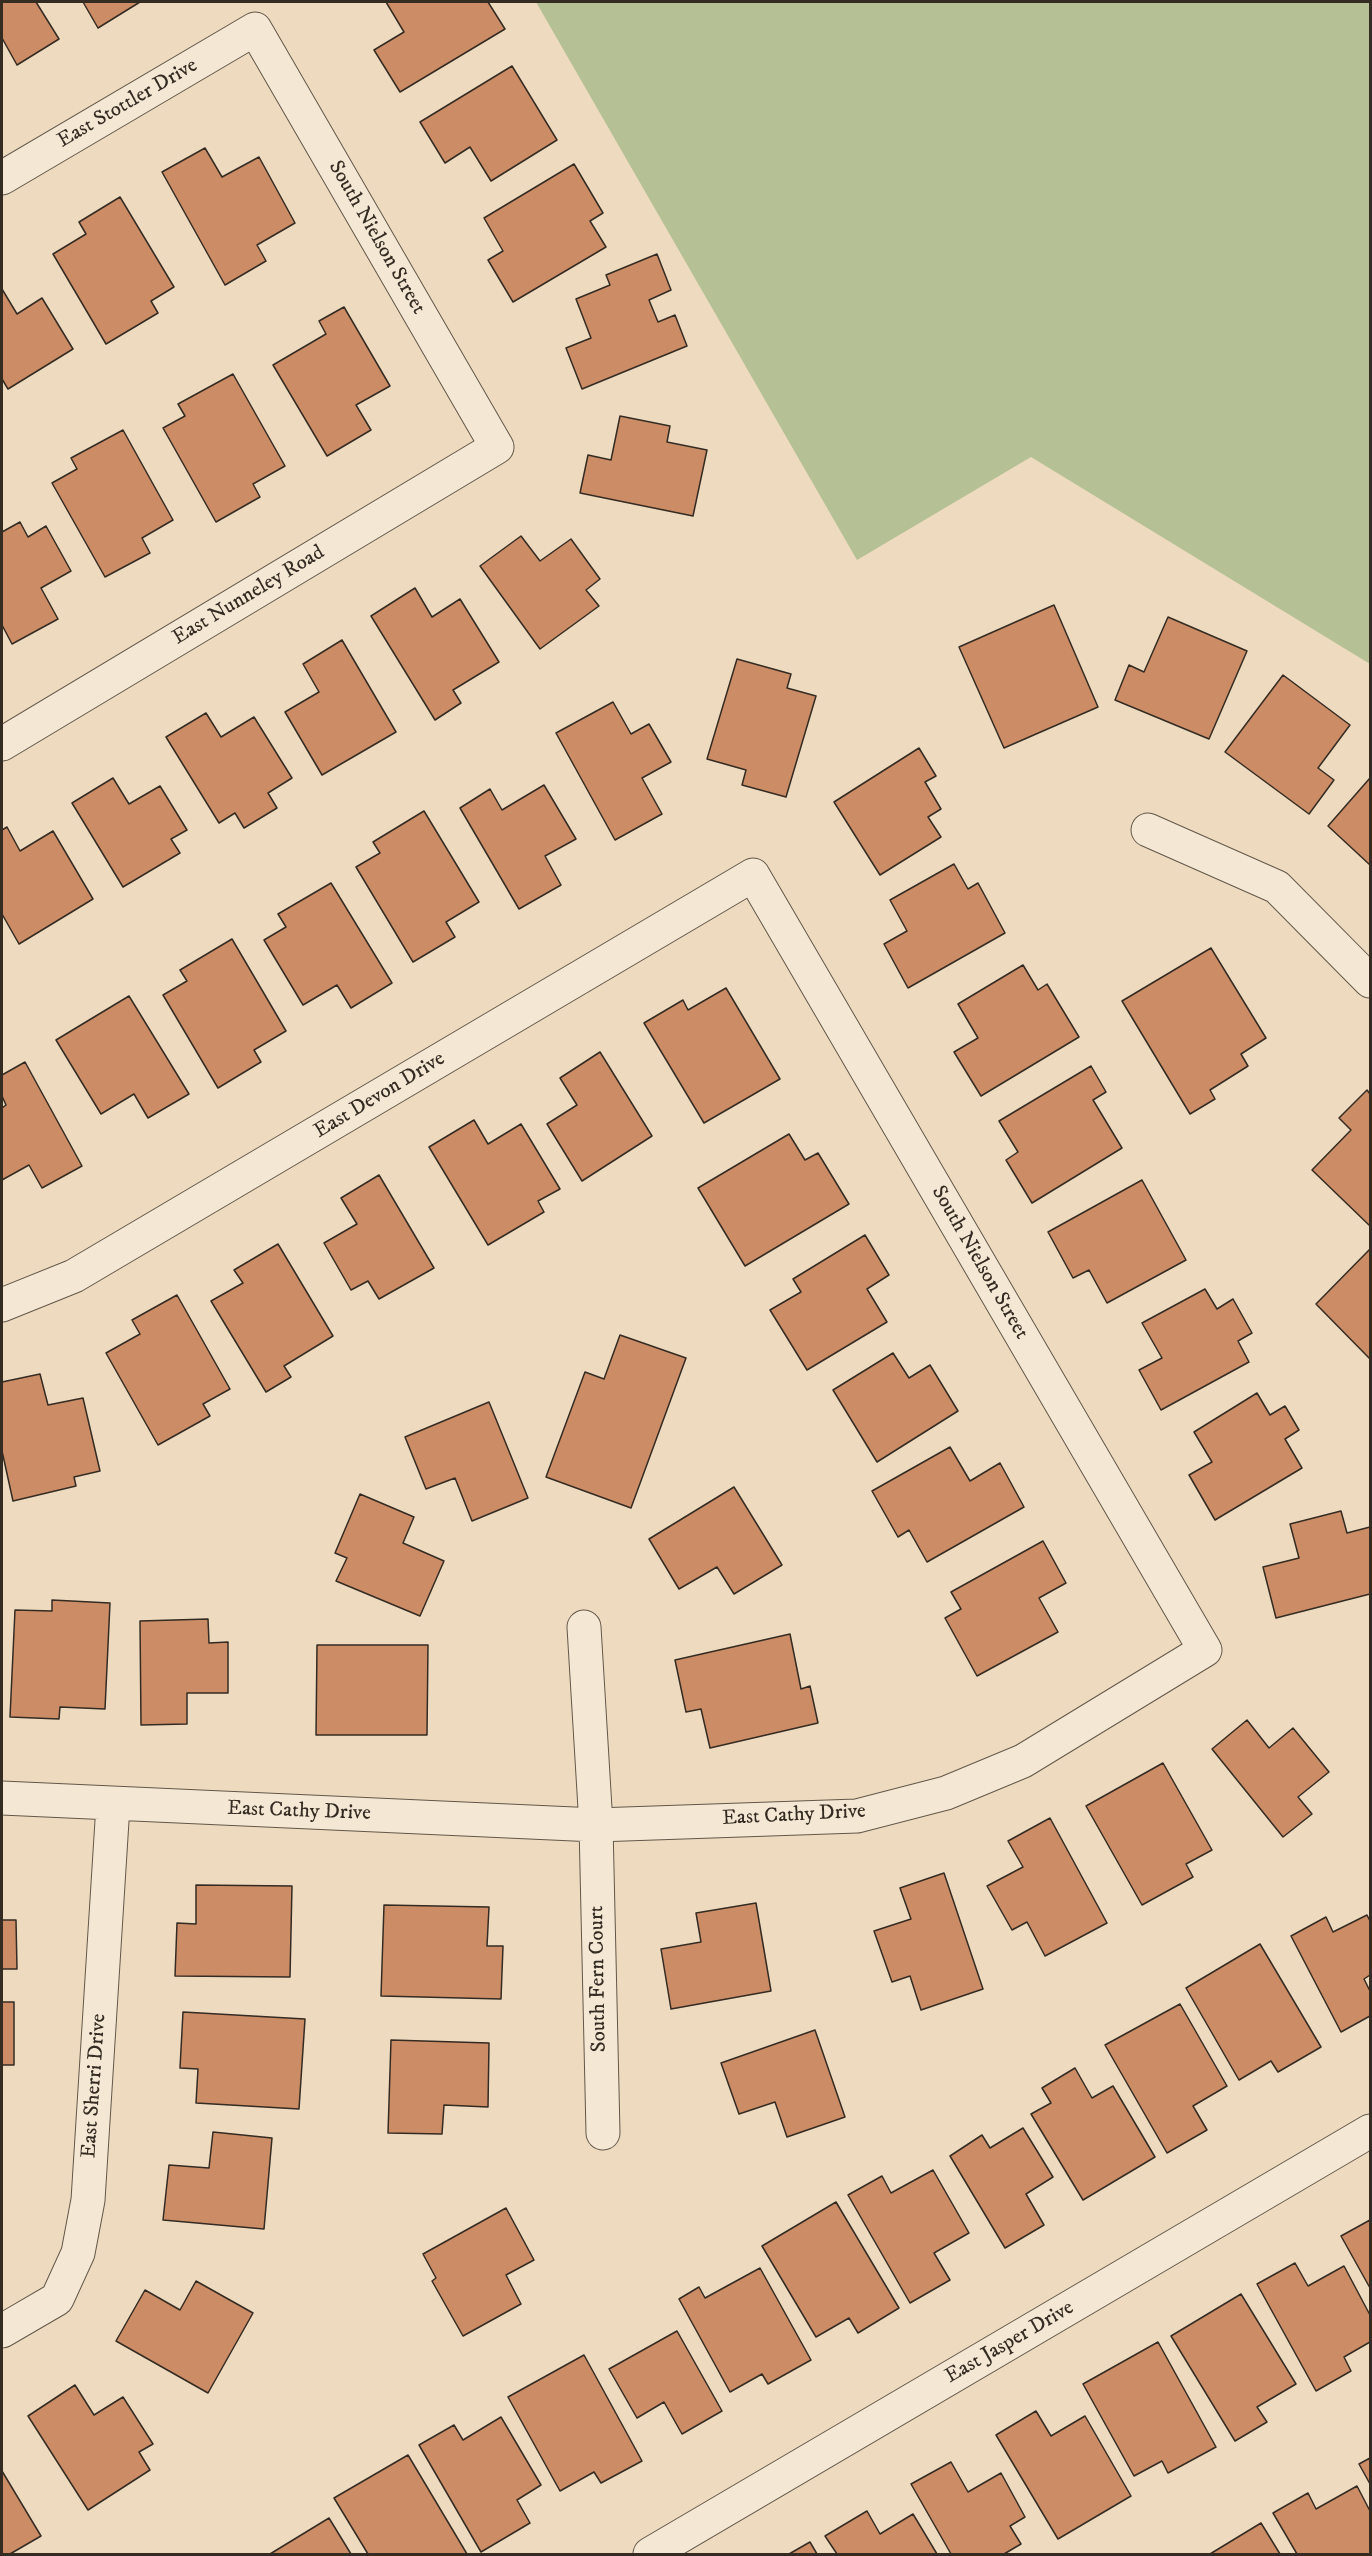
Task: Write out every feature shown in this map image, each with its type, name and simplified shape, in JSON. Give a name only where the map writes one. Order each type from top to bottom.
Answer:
[{"type":"street","name":"East Stottler Drive","points":[[2,178],[255,29]]},
{"type":"street","name":"South Nielson Street","points":[[255,29],[497,447]]},
{"type":"street","name":"East Nunneley Road","points":[[2,744],[497,447]]},
{"type":"street","points":[[1148,830],[1277,887],[1371,981]]},
{"type":"street","name":"South Nielson Street","points":[[753,875],[1205,1650]]},
{"type":"street","name":"East Devon Drive","points":[[2,1305],[74,1276],[753,875]]},
{"type":"street","points":[[584,1628],[596,1825]]},
{"type":"street","name":"East Cathy Drive","points":[[2,1798],[113,1805],[596,1825],[857,1816],[946,1793],[1023,1761],[1205,1650]]},
{"type":"street","name":"East Sherri Drive","points":[[2,2331],[57,2299],[78,2253],[88,2200],[113,1805]]},
{"type":"street","name":"South Fern Court","points":[[596,1825],[603,2133]]},
{"type":"street","name":"East Jasper Drive","points":[[650,2554],[1371,2131]]},
{"type":"green space","points":[[536,2],[1370,2],[1370,664],[1031,457],[857,560]]},
{"type":"building","points":[[2,2],[36,2],[59,39],[17,65],[2,38]]},
{"type":"building","points":[[83,2],[140,2],[98,28]]},
{"type":"building","points":[[386,2],[488,2],[505,29],[400,92],[374,50],[404,32]]},
{"type":"building","points":[[512,66],[557,140],[491,181],[470,147],[445,163],[420,122]]},
{"type":"building","points":[[205,148],[222,177],[259,157],[295,223],[257,245],[266,261],[225,285],[162,172]]},
{"type":"building","points":[[574,164],[603,213],[590,221],[606,247],[513,302],[488,260],[503,251],[484,218]]},
{"type":"building","points":[[120,197],[174,287],[151,301],[158,313],[106,344],[53,254],[86,234],[79,222]]},
{"type":"building","points":[[657,254],[671,290],[649,300],[658,322],[675,315],[687,346],[582,389],[566,348],[591,338],[576,299],[610,285],[606,275]]},
{"type":"building","points":[[2,289],[17,314],[42,298],[73,349],[8,389],[2,379]]},
{"type":"building","points":[[344,307],[390,386],[356,405],[371,430],[327,456],[273,365],[326,334],[319,321]]},
{"type":"building","points":[[233,374],[285,466],[253,484],[260,497],[216,522],[163,428],[185,416],[178,404]]},
{"type":"building","points":[[620,416],[670,426],[667,442],[707,450],[693,516],[580,493],[588,455],[611,460]]},
{"type":"building","points":[[123,430],[173,520],[142,538],[150,553],[105,577],[52,483],[77,469],[71,458]]},
{"type":"building","points":[[20,522],[28,537],[46,526],[71,571],[41,588],[58,619],[12,644],[2,625],[2,532]]},
{"type":"building","points":[[521,536],[540,561],[571,539],[600,579],[586,590],[599,606],[540,649],[480,566]]},
{"type":"building","points":[[415,588],[432,617],[460,599],[499,662],[453,690],[461,703],[435,720],[371,616]]},
{"type":"building","points":[[1054,605],[1098,707],[1004,748],[959,647]]},
{"type":"building","points":[[1168,617],[1247,651],[1209,739],[1115,700],[1129,665],[1144,672]]},
{"type":"building","points":[[342,640],[396,732],[322,775],[285,712],[319,692],[303,664]]},
{"type":"building","points":[[737,659],[791,674],[787,688],[816,696],[786,797],[742,785],[746,770],[707,759]]},
{"type":"building","points":[[1283,675],[1350,725],[1318,768],[1334,780],[1309,814],[1225,752]]},
{"type":"building","points":[[613,702],[631,734],[649,724],[671,762],[642,778],[662,814],[615,840],[556,733]]},
{"type":"building","points":[[206,713],[221,737],[254,717],[292,778],[268,793],[277,808],[244,828],[235,813],[219,823],[166,737]]},
{"type":"building","points":[[919,748],[936,776],[925,782],[941,809],[928,817],[941,837],[880,875],[834,802]]},
{"type":"building","points":[[113,778],[129,804],[160,786],[187,830],[171,839],[180,853],[123,887],[72,803]]},
{"type":"building","points":[[1370,778],[1370,865],[1328,826]]},
{"type":"building","points":[[544,785],[576,839],[545,856],[561,885],[519,909],[460,808],[490,789],[502,810]]},
{"type":"building","points":[[424,811],[479,902],[446,922],[455,937],[413,962],[356,867],[380,853],[373,842]]},
{"type":"building","points":[[7,827],[20,851],[53,831],[93,899],[19,944],[2,914],[2,830]]},
{"type":"building","points":[[954,864],[968,889],[978,883],[1005,933],[908,988],[884,944],[907,931],[890,900]]},
{"type":"building","points":[[331,883],[392,983],[351,1008],[337,985],[303,1005],[264,940],[286,927],[278,914]]},
{"type":"building","points":[[232,939],[286,1031],[254,1050],[261,1062],[218,1088],[163,995],[187,981],[180,970]]},
{"type":"building","points":[[1211,948],[1266,1038],[1241,1054],[1248,1066],[1210,1090],[1215,1099],[1190,1114],[1122,1001]]},
{"type":"building","points":[[1023,965],[1038,990],[1047,984],[1079,1037],[981,1096],[954,1052],[978,1038],[958,1004]]},
{"type":"building","points":[[726,988],[780,1079],[704,1123],[644,1023],[683,1000],[688,1010]]},
{"type":"building","points":[[129,996],[189,1094],[148,1118],[134,1094],[101,1114],[56,1040]]},
{"type":"building","points":[[600,1052],[652,1136],[582,1181],[547,1124],[577,1105],[560,1078]]},
{"type":"building","points":[[25,1062],[82,1166],[42,1188],[29,1165],[2,1180],[2,1108],[6,1105],[2,1096],[2,1075]]},
{"type":"building","points":[[1091,1066],[1106,1092],[1093,1100],[1122,1148],[1032,1203],[1006,1160],[1018,1152],[999,1121]]},
{"type":"building","points":[[1367,1090],[1370,1094],[1370,1226],[1312,1170],[1351,1130],[1339,1118]]},
{"type":"building","points":[[474,1120],[488,1144],[521,1124],[560,1189],[538,1201],[544,1212],[488,1245],[429,1147]]},
{"type":"building","points":[[789,1134],[805,1160],[818,1153],[849,1204],[745,1266],[698,1188]]},
{"type":"building","points":[[379,1175],[434,1268],[379,1299],[368,1281],[351,1290],[324,1243],[357,1224],[341,1198]]},
{"type":"building","points":[[1142,1180],[1186,1260],[1107,1303],[1089,1270],[1073,1278],[1048,1232]]},
{"type":"building","points":[[865,1235],[889,1275],[867,1289],[887,1322],[807,1370],[770,1310],[801,1292],[793,1279]]},
{"type":"building","points":[[278,1244],[333,1336],[284,1366],[291,1377],[266,1392],[211,1301],[243,1283],[234,1270]]},
{"type":"building","points":[[1370,1249],[1370,1359],[1316,1304]]},
{"type":"building","points":[[1205,1289],[1217,1309],[1233,1299],[1252,1333],[1238,1341],[1249,1362],[1161,1410],[1139,1370],[1162,1358],[1142,1323]]},
{"type":"building","points":[[177,1295],[230,1389],[203,1404],[210,1416],[158,1445],[106,1353],[140,1334],[132,1320]]},
{"type":"building","points":[[620,1335],[686,1358],[631,1508],[546,1477],[585,1372],[604,1379]]},
{"type":"building","points":[[893,1353],[909,1378],[930,1365],[958,1411],[877,1462],[833,1390]]},
{"type":"building","points":[[40,1374],[48,1405],[83,1398],[100,1471],[74,1477],[76,1486],[13,1501],[2,1451],[2,1382]]},
{"type":"building","points":[[1257,1393],[1270,1415],[1285,1406],[1299,1430],[1285,1439],[1302,1468],[1215,1520],[1189,1475],[1212,1462],[1194,1432]]},
{"type":"building","points":[[489,1402],[528,1498],[472,1521],[455,1478],[426,1489],[405,1437]]},
{"type":"building","points":[[950,1447],[970,1481],[1000,1463],[1024,1507],[927,1562],[909,1530],[898,1537],[872,1491]]},
{"type":"building","points":[[734,1487],[782,1565],[734,1594],[717,1567],[679,1589],[649,1539]]},
{"type":"building","points":[[360,1494],[414,1517],[403,1543],[444,1561],[420,1616],[336,1581],[347,1558],[335,1553]]},
{"type":"building","points":[[1341,1511],[1347,1533],[1370,1527],[1370,1594],[1276,1618],[1263,1567],[1299,1558],[1290,1524]]},
{"type":"building","points":[[1043,1541],[1066,1583],[1039,1598],[1058,1632],[977,1676],[945,1618],[961,1609],[951,1592]]},
{"type":"building","points":[[52,1600],[110,1603],[105,1709],[60,1707],[59,1719],[10,1717],[15,1610],[52,1611]]},
{"type":"building","points":[[208,1619],[209,1643],[228,1642],[228,1693],[187,1693],[187,1724],[141,1725],[140,1621]]},
{"type":"building","points":[[790,1634],[801,1689],[810,1686],[818,1723],[710,1748],[701,1709],[686,1712],[675,1660]]},
{"type":"building","points":[[317,1645],[428,1645],[427,1735],[316,1735]]},
{"type":"building","points":[[1247,1720],[1269,1748],[1293,1728],[1329,1772],[1298,1797],[1312,1814],[1283,1837],[1212,1749]]},
{"type":"building","points":[[1163,1763],[1212,1850],[1186,1864],[1193,1877],[1142,1905],[1086,1806]]},
{"type":"building","points":[[1050,1818],[1107,1923],[1045,1956],[1027,1922],[1012,1930],[987,1886],[1023,1867],[1008,1841]]},
{"type":"building","points":[[944,1873],[983,1989],[921,2010],[910,1976],[892,1982],[874,1931],[911,1919],[900,1888]]},
{"type":"building","points":[[196,1885],[292,1886],[290,1977],[175,1976],[177,1923],[196,1924]]},
{"type":"building","points":[[756,1903],[771,1991],[671,2009],[661,1949],[701,1942],[696,1913]]},
{"type":"building","points":[[384,1905],[489,1907],[487,1946],[503,1946],[501,1999],[381,1996]]},
{"type":"building","points":[[1367,1915],[1370,1921],[1370,1975],[1364,1979],[1370,1991],[1370,2016],[1341,2032],[1291,1936],[1326,1917],[1333,1932]]},
{"type":"building","points":[[2,1920],[16,1920],[17,1969],[2,1969]]},
{"type":"building","points":[[1260,1944],[1321,2047],[1278,2072],[1271,2061],[1239,2080],[1186,1988]]},
{"type":"building","points":[[2,2002],[14,2002],[14,2065],[2,2065]]},
{"type":"building","points":[[1180,2004],[1227,2086],[1193,2106],[1207,2130],[1167,2153],[1105,2045]]},
{"type":"building","points":[[183,2012],[305,2019],[299,2109],[196,2103],[198,2069],[180,2068]]},
{"type":"building","points":[[815,2030],[845,2117],[787,2137],[775,2102],[739,2114],[721,2063]]},
{"type":"building","points":[[391,2040],[489,2043],[488,2107],[444,2105],[442,2134],[388,2133]]},
{"type":"building","points":[[1075,2068],[1092,2098],[1113,2086],[1155,2157],[1083,2200],[1031,2114],[1051,2103],[1042,2088]]},
{"type":"building","points":[[1023,2128],[1053,2177],[1026,2194],[1044,2225],[1005,2248],[950,2156],[982,2135],[990,2148]]},
{"type":"building","points":[[213,2132],[272,2138],[264,2229],[163,2220],[169,2165],[209,2168]]},
{"type":"building","points":[[933,2170],[969,2233],[934,2253],[950,2280],[910,2303],[848,2195],[882,2176],[891,2193]]},
{"type":"building","points":[[836,2202],[899,2308],[858,2333],[849,2318],[816,2337],[762,2246]]},
{"type":"building","points":[[506,2208],[534,2260],[506,2275],[521,2304],[463,2336],[432,2281],[436,2278],[423,2254]]},
{"type":"building","points":[[1370,2220],[1370,2288],[1341,2236]]},
{"type":"building","points":[[1295,2263],[1308,2286],[1344,2266],[1370,2315],[1370,2342],[1344,2357],[1351,2371],[1316,2391],[1257,2284]]},
{"type":"building","points":[[760,2268],[811,2360],[768,2384],[762,2374],[730,2392],[679,2299],[699,2287],[705,2298]]},
{"type":"building","points":[[196,2281],[253,2313],[208,2393],[116,2341],[145,2290],[180,2310]]},
{"type":"building","points":[[1241,2294],[1296,2384],[1257,2407],[1267,2422],[1235,2441],[1171,2336]]},
{"type":"building","points":[[677,2331],[722,2411],[682,2434],[664,2402],[637,2418],[609,2369]]},
{"type":"building","points":[[1158,2342],[1216,2447],[1168,2473],[1162,2461],[1134,2476],[1083,2384]]},
{"type":"building","points":[[584,2355],[642,2461],[601,2483],[594,2472],[560,2491],[508,2397]]},
{"type":"building","points":[[75,2385],[94,2415],[123,2397],[153,2444],[139,2452],[150,2470],[88,2510],[28,2416]]},
{"type":"building","points":[[1036,2411],[1051,2436],[1085,2416],[1131,2496],[1058,2539],[996,2435]]},
{"type":"building","points":[[501,2417],[541,2485],[517,2500],[530,2523],[481,2552],[419,2445],[454,2425],[463,2440]]},
{"type":"building","points":[[408,2455],[467,2554],[368,2554],[334,2498]]},
{"type":"building","points":[[1370,2458],[1370,2484],[1359,2464]]},
{"type":"building","points":[[951,2462],[968,2492],[1001,2473],[1025,2517],[1010,2526],[1021,2544],[1004,2554],[951,2554],[911,2484]]},
{"type":"building","points":[[2,2471],[41,2536],[10,2554],[2,2554]]},
{"type":"building","points":[[1357,2486],[1370,2511],[1370,2554],[1297,2554],[1273,2513],[1308,2493],[1316,2509]]},
{"type":"building","points":[[867,2511],[880,2534],[913,2514],[937,2554],[837,2554],[825,2536]]},
{"type":"building","points":[[329,2518],[351,2554],[270,2554]]},
{"type":"building","points":[[1261,2523],[1280,2554],[1210,2554]]},
{"type":"building","points":[[810,2542],[817,2554],[789,2554]]}]
